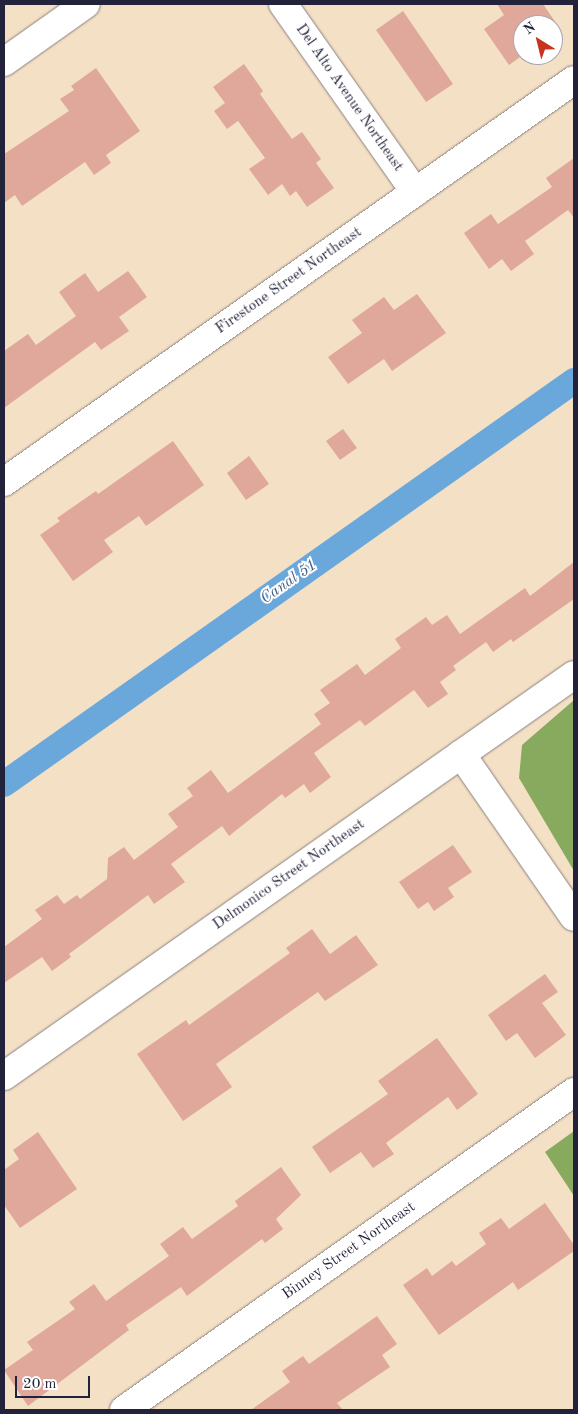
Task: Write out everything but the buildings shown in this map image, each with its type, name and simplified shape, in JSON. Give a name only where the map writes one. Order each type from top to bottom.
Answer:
[{"type":"street","points":[[4,62],[86,4]]},
{"type":"street","name":"Del Alto Avenue Northeast","points":[[283,4],[415,192]]},
{"type":"street","name":"Firestone Street Northeast","points":[[4,482],[574,80]]},
{"type":"street","name":"Delmonico Street Northeast","points":[[4,1076],[574,675]]},
{"type":"street","points":[[460,754],[574,917]]},
{"type":"street","name":"Binney Street Northeast","points":[[124,1410],[574,1092]]},
{"type":"green space","points":[[574,700],[574,871],[519,778],[522,745]]},
{"type":"green space","points":[[574,1131],[574,1196],[545,1152]]},
{"type":"waterway","name":"Canal 51","points":[[4,784],[574,381]]}]
